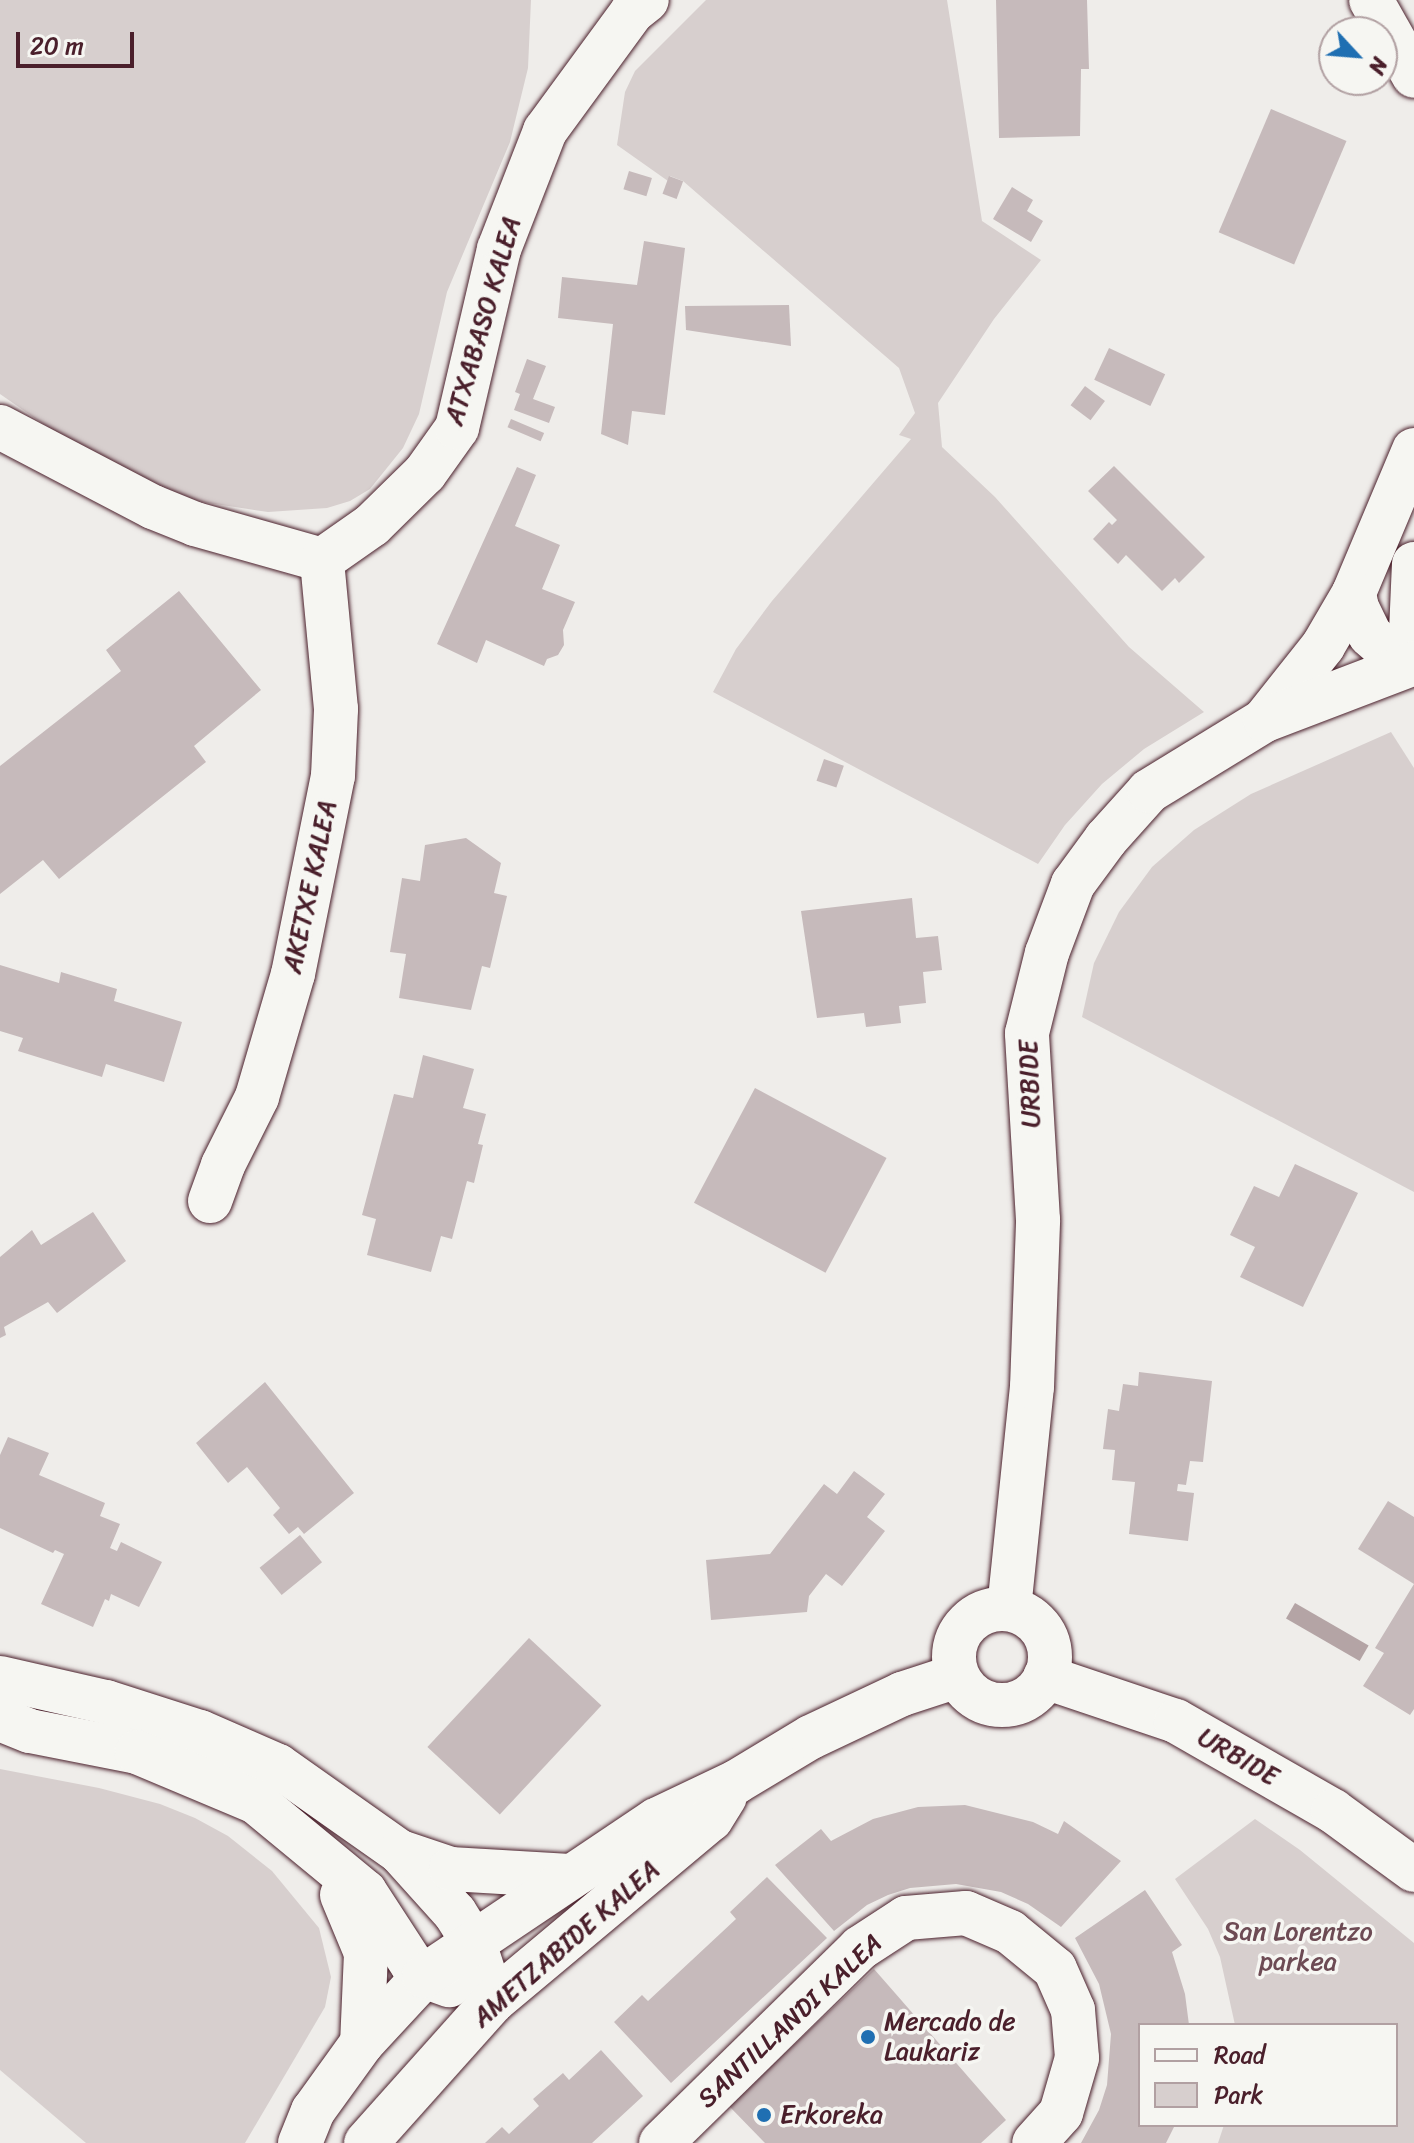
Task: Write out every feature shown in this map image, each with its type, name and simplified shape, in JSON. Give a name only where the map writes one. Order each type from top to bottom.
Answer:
[{"type":"street","name":"ATXABASO KALEA","points":[[322,560],[372,525],[425,473],[457,428],[499,249],[545,131],[632,12],[647,0]]},
{"type":"street","points":[[1371,0],[1414,76]]},
{"type":"street","points":[[12,439],[195,524],[322,560]]},
{"type":"street","points":[[1265,720],[1323,646],[1354,593],[1362,566],[1393,503],[1414,450]]},
{"type":"street","points":[[1393,503],[1414,562],[1409,663]]},
{"type":"street","name":"AKETXE KALEA","points":[[210,1201],[223,1165],[257,1097],[280,1020],[293,974],[333,776],[336,709],[322,560]]},
{"type":"street","points":[[1354,593],[1357,608],[1370,635],[1409,663]]},
{"type":"street","name":"URBIDE","points":[[1009,1609],[1032,1387],[1037,1235],[1027,1033],[1047,953],[1073,884],[1106,839],[1149,791],[1265,720],[1409,663]]},
{"type":"street","points":[[994,1609],[1009,1609],[1035,1622],[1044,1634],[1049,1648],[1045,1677],[1023,1700],[993,1704],[966,1689],[957,1676],[955,1647],[968,1622],[994,1609]]},
{"type":"street","name":"AMETZABIDE KALEA","points":[[424,1976],[656,1820],[736,1782],[811,1737],[902,1694],[957,1676]]},
{"type":"street","name":"URBIDE","points":[[1045,1677],[1176,1721],[1333,1811],[1414,1870]]},
{"type":"street","points":[[0,1678],[106,1702],[200,1732],[278,1766],[400,1852],[455,1913],[474,1943],[493,2001]]},
{"type":"street","points":[[0,1719],[30,1731],[137,1752],[256,1802],[365,1892],[413,1966],[424,1976],[493,2001]]},
{"type":"street","name":"AMETZABIDE KALEA","points":[[366,2143],[493,2001],[711,1819],[736,1782]]},
{"type":"street","points":[[400,1852],[451,1869],[569,1876]]},
{"type":"street","points":[[322,1858],[347,1904],[366,1953],[362,2043]]},
{"type":"street","name":"SANTILLANDI KALEA","points":[[661,2143],[860,1948],[906,1918],[966,1913],[1010,1932],[1055,1969],[1073,2010],[1077,2058],[1061,2113],[1034,2143]]},
{"type":"street","points":[[300,2143],[313,2111],[362,2043],[424,1976]]},
{"type":"green space","points":[[0,0],[531,0],[528,68],[510,142],[447,292],[419,414],[403,448],[370,489],[350,501],[327,508],[268,512],[202,502],[162,490],[88,455],[0,394]]},
{"type":"green space","points":[[706,0],[947,0],[982,221],[1041,260],[994,319],[938,403],[942,447],[995,497],[1129,647],[1204,712],[1144,749],[1102,784],[1065,825],[1038,864],[713,692],[736,649],[772,601],[911,439],[899,435],[915,413],[899,368],[683,181],[670,176],[668,181],[617,145],[625,92],[635,71]]},
{"type":"green space","points":[[1391,732],[1414,768],[1414,1192],[1082,1017],[1094,963],[1119,912],[1152,867],[1194,830],[1251,794]]},
{"type":"green space","points":[[0,1769],[99,1788],[160,1804],[195,1818],[228,1836],[272,1871],[319,1928],[331,1977],[325,2007],[245,2143],[86,2143],[0,2070]]},
{"type":"green space","name":"San Lorentzo parkea","points":[[1255,1819],[1300,1850],[1414,1943],[1414,2143],[1218,2143],[1223,2127],[1398,2127],[1398,2023],[1235,2023],[1220,1957],[1208,1929],[1175,1879]]},
{"type":"shaded area","points":[[1295,1603],[1369,1646],[1360,1661],[1286,1619]]},
{"type":"building","points":[[996,0],[1087,0],[1089,69],[1081,69],[1080,136],[999,138]]},
{"type":"building","points":[[1271,109],[1346,141],[1294,264],[1219,232]]},
{"type":"building","points":[[629,171],[652,178],[646,196],[623,189]]},
{"type":"building","points":[[669,176],[683,181],[677,199],[663,194]]},
{"type":"building","points":[[1012,187],[1033,200],[1027,211],[1043,221],[1031,242],[993,219]]},
{"type":"building","points":[[644,241],[685,248],[665,415],[632,411],[628,445],[601,434],[613,324],[558,318],[562,277],[637,285]]},
{"type":"building","points":[[789,305],[791,346],[686,330],[685,306]]},
{"type":"building","points":[[1109,348],[1165,374],[1150,406],[1094,380]]},
{"type":"building","points":[[527,359],[546,366],[533,399],[555,407],[549,423],[514,410],[520,394],[515,392]]},
{"type":"building","points":[[1085,386],[1105,401],[1091,420],[1071,405]]},
{"type":"building","points":[[511,419],[544,433],[541,441],[507,427]]},
{"type":"building","points":[[1114,466],[1205,557],[1179,583],[1175,578],[1162,591],[1126,555],[1118,564],[1093,539],[1109,522],[1112,525],[1117,520],[1088,491]]},
{"type":"building","points":[[517,467],[536,475],[515,526],[560,545],[542,589],[575,602],[563,630],[564,645],[558,655],[547,659],[544,666],[486,640],[477,663],[437,644]]},
{"type":"building","points":[[179,591],[261,690],[194,746],[206,762],[59,879],[43,860],[0,894],[0,766],[121,671],[106,650]]},
{"type":"building","points":[[824,759],[844,766],[836,788],[817,781]]},
{"type":"building","points":[[466,838],[501,863],[494,893],[507,896],[490,968],[482,966],[471,1010],[399,998],[406,954],[390,952],[402,878],[420,881],[425,845]]},
{"type":"building","points":[[912,898],[916,938],[938,936],[942,970],[923,972],[926,1003],[899,1006],[901,1023],[866,1027],[864,1013],[817,1018],[801,911]]},
{"type":"building","points":[[0,965],[59,983],[61,972],[117,989],[114,1001],[182,1022],[164,1082],[106,1064],[102,1077],[18,1051],[23,1038],[0,1031]]},
{"type":"building","points":[[423,1055],[474,1069],[463,1108],[486,1114],[478,1144],[483,1145],[474,1183],[467,1181],[452,1239],[441,1236],[431,1272],[367,1255],[376,1219],[362,1215],[394,1094],[413,1098]]},
{"type":"building","points":[[755,1088],[887,1158],[826,1273],[694,1203]]},
{"type":"building","points":[[1295,1164],[1358,1193],[1303,1307],[1240,1277],[1255,1247],[1230,1235],[1254,1186],[1279,1197]]},
{"type":"building","points":[[93,1212],[126,1261],[57,1313],[48,1302],[4,1327],[6,1335],[0,1338],[0,1257],[32,1230],[41,1245]]},
{"type":"building","points":[[1139,1372],[1212,1381],[1203,1462],[1190,1461],[1186,1485],[1178,1484],[1177,1491],[1194,1493],[1188,1541],[1129,1534],[1135,1482],[1112,1480],[1115,1450],[1103,1449],[1108,1409],[1119,1411],[1123,1384],[1138,1386]]},
{"type":"building","points":[[265,1382],[354,1493],[304,1534],[298,1527],[289,1534],[273,1515],[280,1508],[247,1467],[228,1483],[196,1443]]},
{"type":"building","points":[[8,1437],[49,1453],[39,1475],[105,1503],[100,1516],[120,1524],[110,1548],[117,1551],[121,1542],[162,1562],[139,1607],[111,1594],[109,1601],[105,1599],[93,1627],[41,1604],[64,1554],[55,1550],[53,1553],[0,1528],[0,1455]]},
{"type":"building","points":[[854,1471],[885,1494],[867,1517],[885,1531],[842,1586],[826,1574],[809,1596],[807,1612],[711,1620],[706,1560],[770,1554],[824,1484],[837,1494]]},
{"type":"building","points":[[1388,1501],[1414,1517],[1414,1584],[1358,1549]]},
{"type":"building","points":[[300,1535],[322,1562],[282,1595],[260,1568]]},
{"type":"building","points":[[1414,1584],[1414,1709],[1410,1715],[1363,1686],[1384,1653],[1375,1648]]},
{"type":"building","points":[[529,1638],[601,1706],[500,1814],[427,1747]]},
{"type":"building","points":[[965,1805],[1033,1822],[1058,1834],[1064,1821],[1121,1861],[1061,1927],[1028,1904],[1001,1892],[956,1884],[910,1888],[888,1895],[867,1905],[834,1931],[775,1865],[821,1829],[831,1841],[873,1819],[918,1807]]},
{"type":"building","points":[[767,1877],[827,1938],[671,2083],[614,2022],[642,1995],[648,2001],[736,1919],[730,1912]]},
{"type":"building","points":[[1145,1890],[1182,1945],[1172,1952],[1185,1994],[1189,2023],[1138,2023],[1138,2127],[1174,2127],[1166,2143],[1081,2143],[1099,2110],[1107,2085],[1111,2034],[1099,1984],[1075,1938]]},
{"type":"building","name":"Mercado de Laukariz","points":[[874,1969],[1006,2120],[981,2143],[765,2143],[729,2106]]},
{"type":"building","points":[[601,2050],[643,2096],[592,2143],[485,2143],[502,2127],[509,2134],[539,2106],[533,2099],[563,2073],[569,2080]]},
{"type":"place","name":"Mercado de Laukariz","points":[[868,2037]]},
{"type":"place","name":"Erkoreka","points":[[764,2115]]}]
